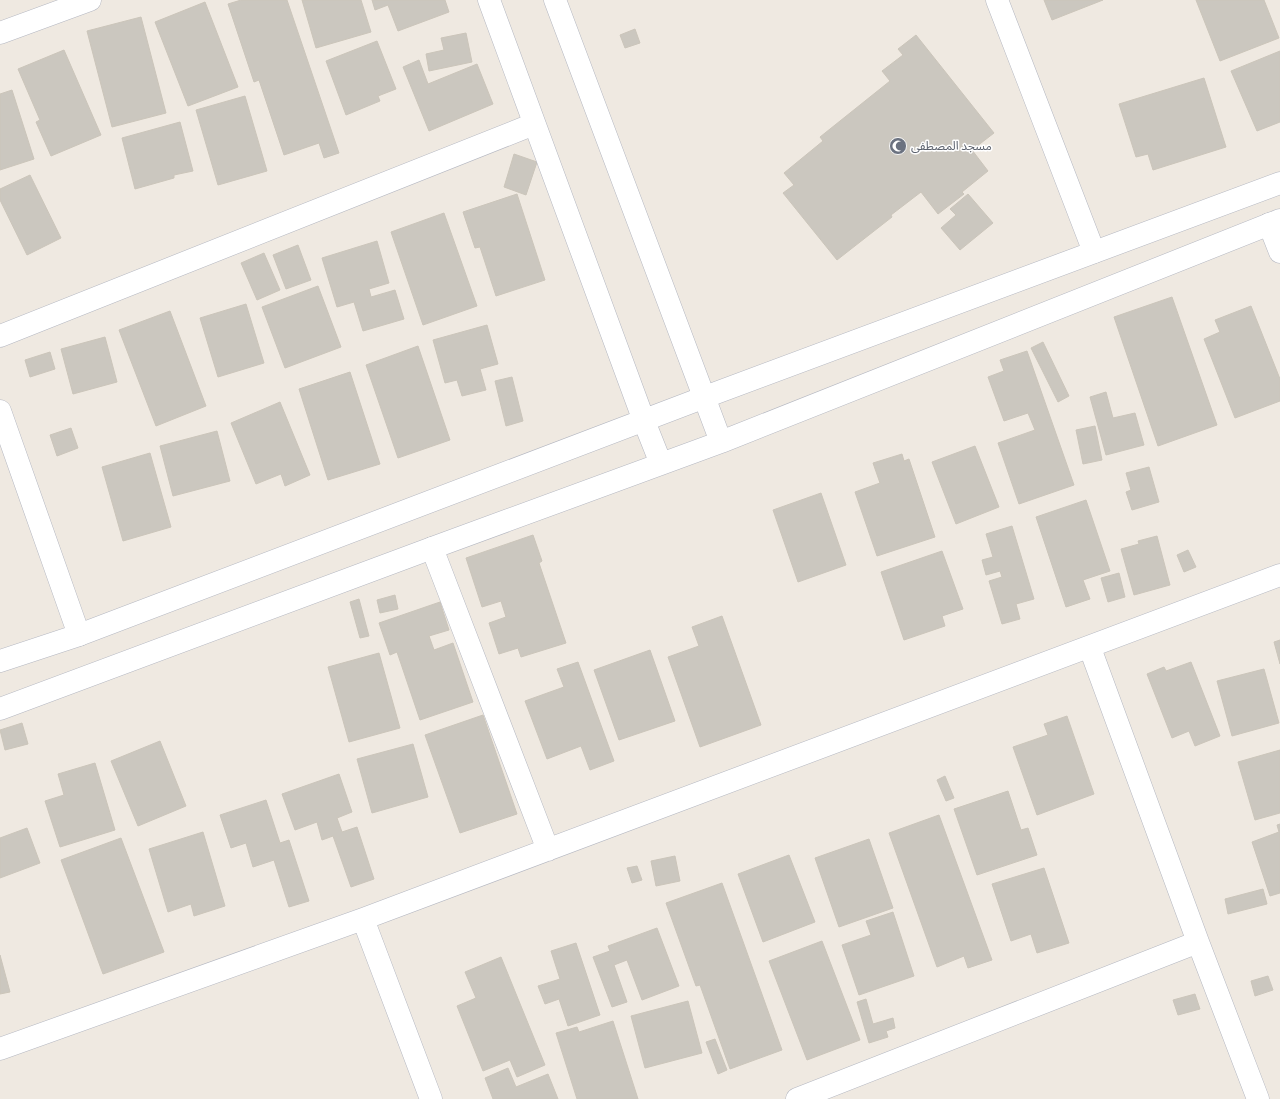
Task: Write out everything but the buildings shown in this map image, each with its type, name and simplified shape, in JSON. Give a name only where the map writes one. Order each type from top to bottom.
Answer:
[{"type":"street","points":[[0,33],[90,0]]},
{"type":"street","points":[[489,0],[644,422],[661,464]]},
{"type":"street","points":[[555,0],[721,442]]},
{"type":"street","points":[[997,0],[1094,252]]},
{"type":"street","points":[[0,336],[534,124]]},
{"type":"street","points":[[0,661],[79,635],[705,398],[1280,183]]},
{"type":"street","points":[[0,709],[721,442],[1275,222],[1280,252]]},
{"type":"street","points":[[0,411],[79,635]]},
{"type":"street","points":[[432,548],[548,850]]},
{"type":"street","points":[[0,1050],[363,919],[1090,648],[1280,575]]},
{"type":"street","points":[[1090,648],[1198,942],[1258,1099]]},
{"type":"street","points":[[363,919],[431,1099]]},
{"type":"street","points":[[797,1099],[1198,942]]},
{"type":"place","name":"مسجد المصطفى","points":[[898,146]]}]
